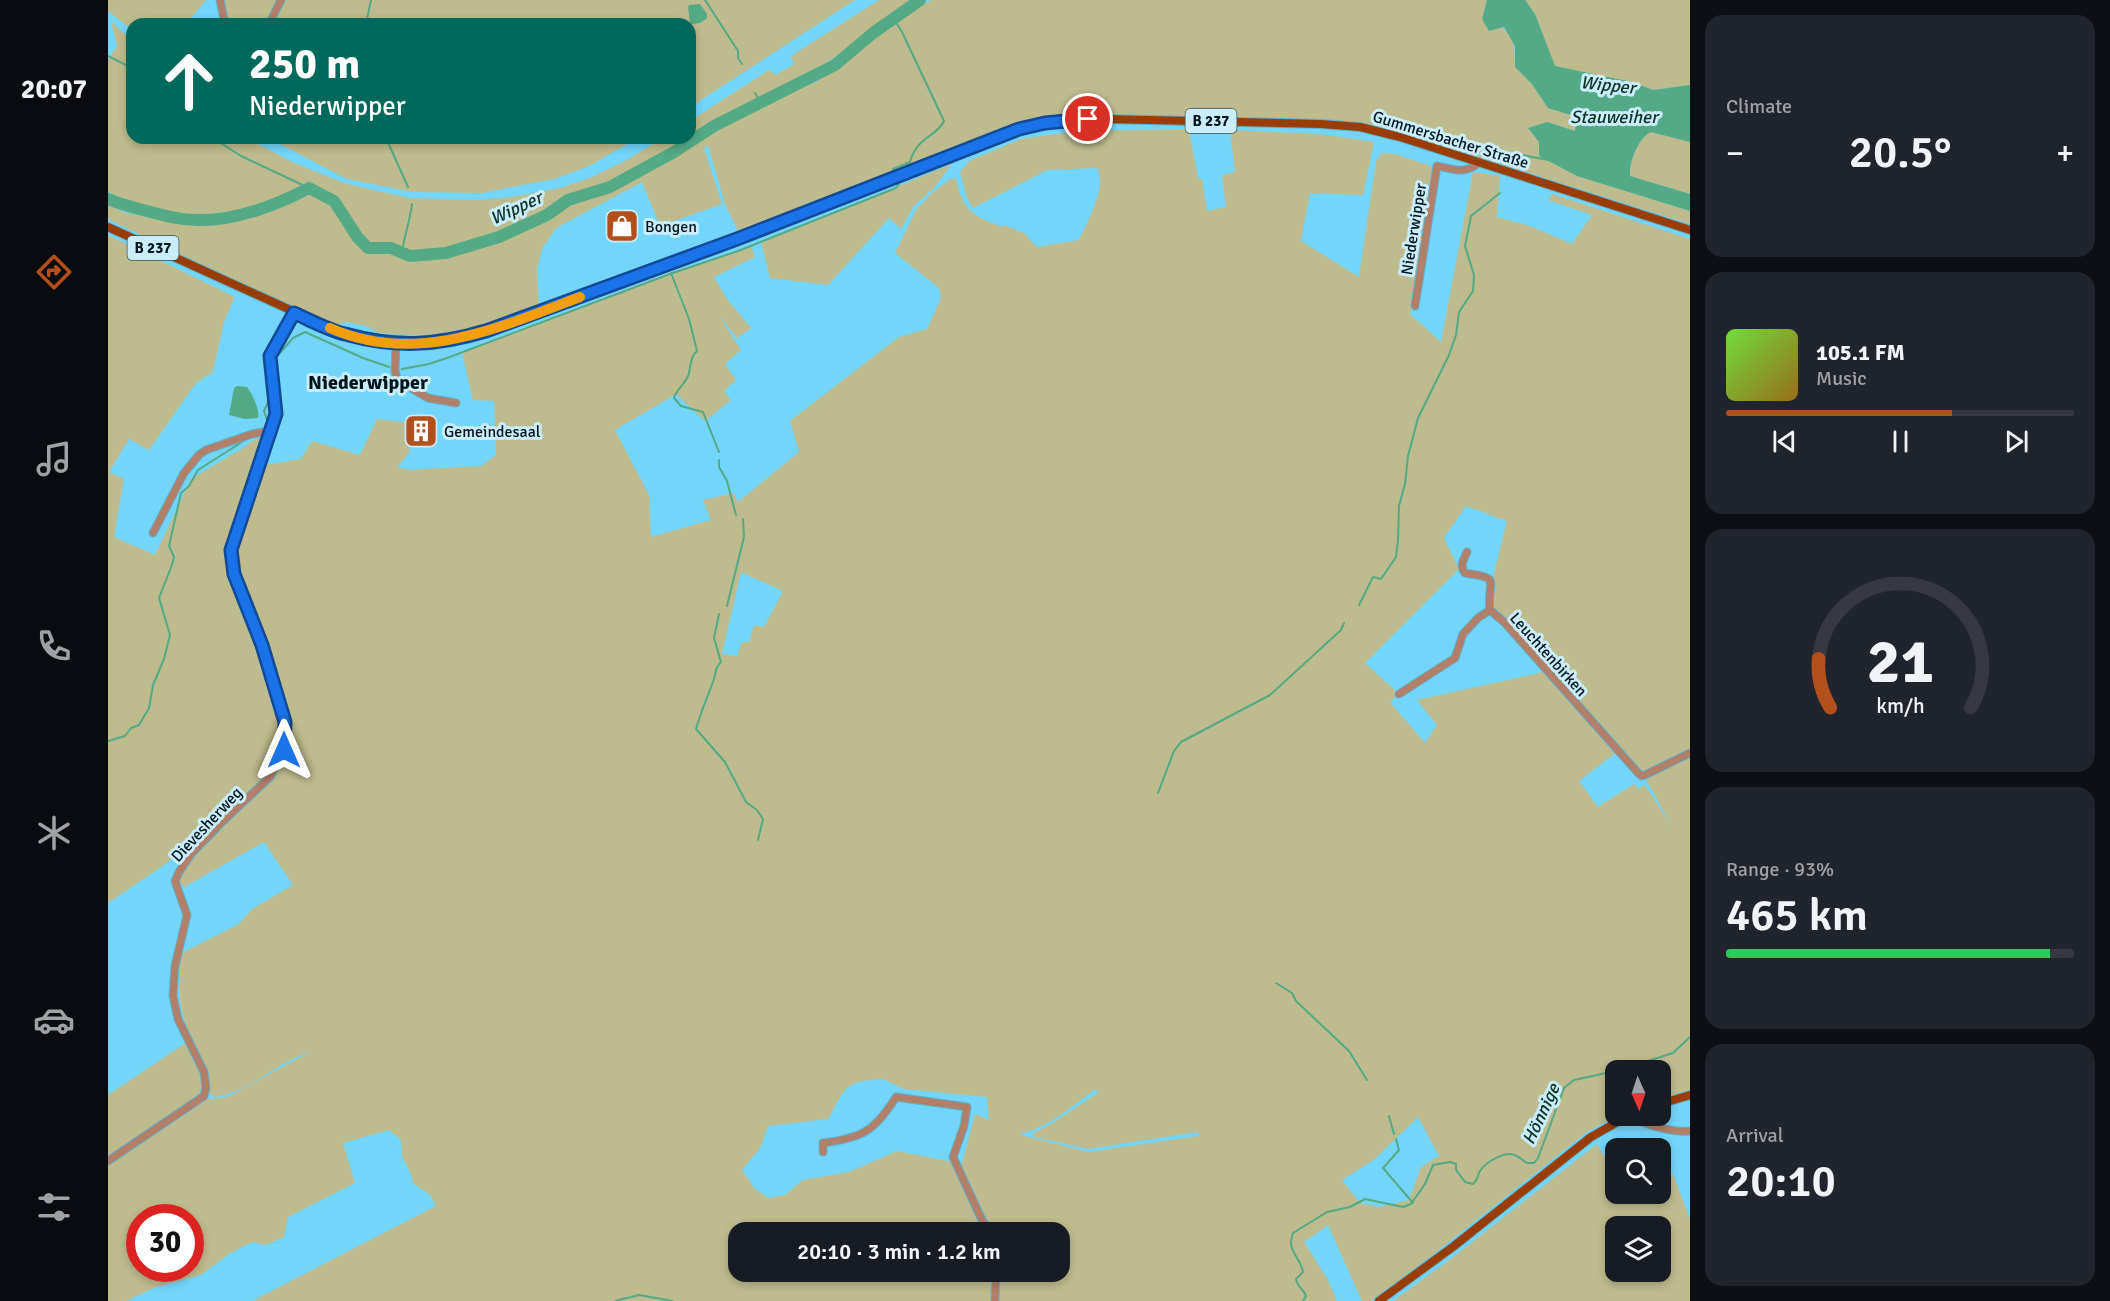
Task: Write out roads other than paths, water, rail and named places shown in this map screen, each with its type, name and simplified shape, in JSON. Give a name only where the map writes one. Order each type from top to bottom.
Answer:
[{"type":"main road","name":"Gummersbacher Straße","points":[[108,227],[343,334],[396,344],[438,343],[486,331],[737,239],[1019,129],[1073,119],[1338,124],[1380,132],[1690,230]]},
{"type":"main road","points":[[1671,1101],[1690,1095]]},
{"type":"main road","points":[[1379,1301],[1454,1246],[1591,1137],[1611,1126]]},
{"type":"street","points":[[220,0],[224,18]]},
{"type":"street","points":[[272,18],[281,0]]},
{"type":"street","name":"Niederwipper","points":[[1414,306],[1437,166],[1466,171],[1479,162]]},
{"type":"street","points":[[153,532],[184,473],[199,455],[206,450],[252,434],[270,431],[276,414],[270,356],[294,313]]},
{"type":"street","points":[[396,344],[397,380],[428,398],[456,404]]},
{"type":"street","name":"Dievesherweg","points":[[108,1161],[204,1096],[206,1088],[204,1072],[178,1019],[172,996],[175,966],[188,915],[175,885],[177,877],[192,853],[270,777],[284,750],[285,722],[262,645],[232,567],[232,542],[270,431]]},
{"type":"street","name":"Leuchtenbirken","points":[[1467,552],[1462,570],[1465,573],[1482,575],[1488,579],[1491,585],[1488,600],[1490,610],[1505,623],[1642,776],[1690,753]]},
{"type":"street","points":[[1399,694],[1455,658],[1463,634],[1478,618],[1490,610]]},
{"type":"street","points":[[823,1152],[823,1143],[850,1140],[875,1126],[896,1097],[967,1107],[964,1126],[953,1157],[983,1222]]},
{"type":"street","points":[[1657,1126],[1686,1132],[1690,1137]]},
{"type":"street","points":[[994,1301],[995,1282]]},
{"type":"water","name":"Stauweiher","points":[[1487,0],[1525,0],[1535,14],[1555,66],[1632,82],[1653,90],[1690,85],[1690,142],[1651,132],[1642,139],[1635,151],[1630,176],[1690,194],[1690,211],[1577,176],[1539,156],[1539,142],[1528,128],[1547,122],[1575,131],[1577,117],[1548,108],[1532,84],[1515,67],[1515,46],[1504,27],[1489,31],[1482,19]]},
{"type":"water","points":[[700,4],[707,18],[696,24],[696,18],[689,18],[689,5]]},
{"type":"water","points":[[247,387],[249,390],[257,406],[258,418],[245,419],[229,415],[234,388]]},
{"type":"waterway","points":[[367,18],[371,0]]},
{"type":"waterway","points":[[705,0],[738,51],[738,58],[742,64]]},
{"type":"waterway","name":"Wipper","points":[[696,138],[714,126],[835,65],[873,33],[920,0]]},
{"type":"waterway","points":[[893,169],[910,162],[917,147],[944,121],[894,19]]},
{"type":"waterway","points":[[108,56],[126,65]]},
{"type":"waterway","points":[[755,93],[761,103]]},
{"type":"waterway","points":[[222,144],[241,156],[309,188]]},
{"type":"waterway","points":[[389,144],[408,187]]},
{"type":"waterway","name":"Wipper","points":[[108,199],[171,217],[212,220],[255,211],[309,188],[334,201],[358,238],[368,248],[391,248],[410,256],[446,253],[499,237],[547,215],[568,200],[610,187],[686,144]]},
{"type":"waterway","points":[[1522,155],[1548,160],[1550,158]]},
{"type":"waterway","points":[[402,369],[447,358],[670,274],[738,251],[896,188],[899,184]]},
{"type":"waterway","points":[[1359,605],[1373,577],[1381,579],[1396,557],[1399,506],[1418,418],[1449,355],[1456,335],[1459,312],[1473,291],[1474,275],[1465,246],[1471,216],[1500,193]]},
{"type":"waterway","points":[[402,253],[412,204]]},
{"type":"waterway","points":[[671,273],[689,319],[697,351],[692,358],[688,377],[674,398],[681,406],[703,412],[719,452]]},
{"type":"waterway","points":[[279,354],[293,338],[305,332],[389,367]]},
{"type":"waterway","points":[[264,429],[268,423],[264,411],[271,396],[267,373]]},
{"type":"waterway","points":[[108,741],[125,736],[131,728],[139,725],[149,708],[153,685],[164,659],[170,635],[159,598],[174,557],[169,546],[181,493],[189,486],[198,470],[245,440]]},
{"type":"waterway","points":[[719,460],[719,467],[727,481],[736,515]]},
{"type":"waterway","points":[[727,606],[744,537],[743,519]]},
{"type":"waterway","points":[[719,614],[714,638],[721,662],[696,729],[725,762],[746,802],[757,810],[763,819],[758,840]]},
{"type":"waterway","points":[[1158,793],[1174,751],[1181,742],[1270,695],[1341,630],[1344,623]]},
{"type":"waterway","points":[[1276,983],[1292,993],[1296,1001],[1349,1051],[1367,1080]]},
{"type":"waterway","name":"Hönnige","points":[[1303,1301],[1306,1296],[1296,1279],[1303,1272],[1292,1249],[1293,1233],[1327,1212],[1350,1207],[1365,1199],[1403,1207],[1411,1204],[1425,1184],[1433,1165],[1450,1162],[1456,1164],[1456,1170],[1465,1182],[1473,1184],[1485,1165],[1506,1154],[1513,1154],[1527,1163],[1534,1163],[1538,1158],[1564,1088],[1574,1080],[1620,1070],[1673,1053],[1690,1037]]},
{"type":"waterway","points":[[1389,1116],[1394,1134]]},
{"type":"waterway","points":[[1396,1139],[1399,1150],[1383,1168],[1413,1203]]},
{"type":"waterway","name":"Hönnige","points":[[615,1301],[639,1295],[673,1301]]},
{"type":"place","name":"Bongen","points":[[622,226]]},
{"type":"place","name":"Gemeindesaal","points":[[421,431]]},
{"type":"district","name":"Niederwipper","points":[[368,382]]}]
